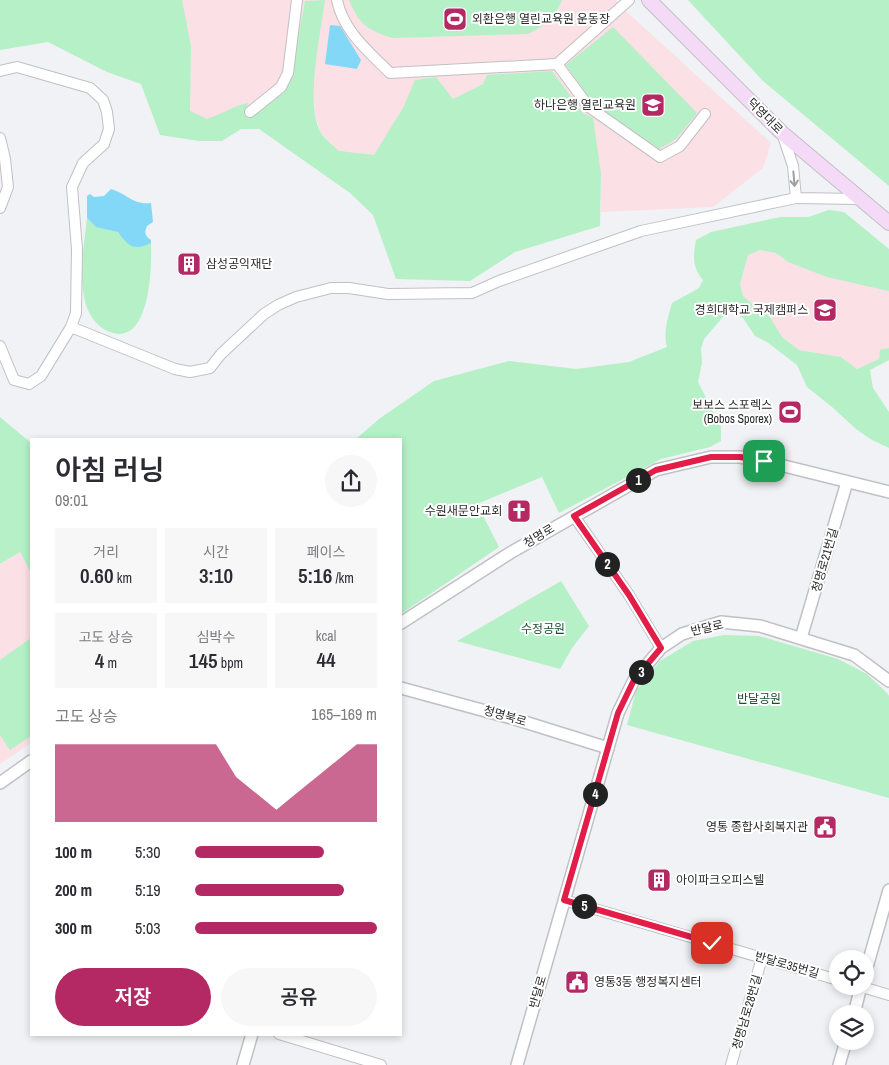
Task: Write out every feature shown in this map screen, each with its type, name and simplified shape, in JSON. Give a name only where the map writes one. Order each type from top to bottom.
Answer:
[{"type":"main road","name":"덕영대로","points":[[649,0],[781,132],[889,223]]},
{"type":"street","points":[[250,112],[281,87],[288,73],[296,0]]},
{"type":"street","points":[[337,0],[339,10],[355,37],[390,73],[557,64],[629,0]]},
{"type":"street","points":[[557,64],[589,107],[660,157],[680,146],[705,114]]},
{"type":"street","points":[[0,71],[17,67],[90,88],[103,100],[109,129],[104,144],[83,163],[72,187],[77,249],[76,313],[72,327],[41,376],[29,384],[14,380],[0,346]]},
{"type":"street","points":[[781,132],[793,166],[796,198]]},
{"type":"street","points":[[0,138],[5,159],[8,187],[0,208]]},
{"type":"street","points":[[72,327],[175,369],[190,372],[210,368],[221,354],[264,314],[278,305],[296,297],[330,288],[350,288],[388,294],[472,293],[499,281],[642,231],[796,198],[860,199]]},
{"type":"street","name":"청명로","points":[[402,622],[510,553],[656,470],[711,457],[740,457],[764,461],[889,492]]},
{"type":"street","name":"청명로21번길","points":[[801,638],[847,482]]},
{"type":"street","points":[[574,516],[629,595],[661,648]]},
{"type":"street","name":"반달로","points":[[517,1065],[618,713],[634,680],[661,648],[682,634],[722,622],[760,626],[854,655],[889,680]]},
{"type":"street","name":"청명북로","points":[[402,688],[515,719],[608,748]]},
{"type":"street","points":[[0,783],[30,762]]},
{"type":"street","points":[[872,950],[889,890]]},
{"type":"street","name":"반달로35번길","points":[[564,900],[829,977]]},
{"type":"street","name":"청명남로28번길","points":[[731,1065],[762,958]]},
{"type":"street","points":[[874,990],[889,995]]},
{"type":"street","points":[[243,1065],[251,1036]]},
{"type":"street","points":[[286,1036],[381,1065]]},
{"type":"street","points":[[839,1065],[843,1050]]},
{"type":"shaded area","name":"하나은행 열린교육원","points":[[181,0],[616,0],[618,4],[771,143],[763,168],[713,207],[601,212],[601,173],[483,84],[453,100],[404,106],[374,156],[339,152],[320,132],[315,114],[314,97],[254,117],[247,115],[248,104],[207,120],[190,112],[191,47]]},
{"type":"shaded area","name":"경희대학교 국제캠퍼스","points":[[760,250],[776,253],[788,262],[889,291],[889,348],[881,350],[879,359],[857,369],[841,357],[799,350],[782,337],[768,314],[743,296],[740,284],[748,255]]},
{"type":"shaded area","points":[[20,552],[30,571],[30,744],[0,764],[0,565]]},
{"type":"green space","points":[[0,0],[182,0],[191,46],[190,111],[207,119],[248,103],[247,114],[254,116],[283,93],[294,71],[305,1],[325,0],[315,67],[314,104],[320,131],[339,151],[374,155],[404,106],[415,80],[436,77],[453,99],[483,84],[487,75],[552,71],[583,113],[593,118],[601,173],[600,226],[515,252],[470,281],[396,279],[373,215],[350,193],[259,129],[241,129],[222,141],[199,141],[160,135],[141,84],[107,72],[48,42],[0,50]]},
{"type":"green space","name":"외환은행 열린교육원 운동장","points":[[349,0],[562,0],[549,20],[528,34],[392,38],[376,32],[365,25],[356,15]]},
{"type":"green space","points":[[688,0],[889,0],[889,186],[763,81]]},
{"type":"green space","points":[[613,27],[697,113],[676,139],[659,149],[592,102],[566,65]]},
{"type":"green space","points":[[829,210],[844,212],[889,249],[889,291],[827,277],[788,262],[776,253],[760,250],[748,255],[740,284],[743,296],[768,314],[782,337],[799,350],[841,357],[857,369],[879,359],[880,350],[889,348],[889,360],[870,370],[873,388],[889,412],[889,448],[872,440],[856,429],[807,387],[797,365],[767,342],[755,336],[743,318],[733,312],[723,317],[704,339],[701,348],[702,363],[698,382],[721,427],[721,441],[710,447],[661,459],[559,513],[542,477],[477,504],[499,547],[402,613],[402,438],[357,438],[379,419],[434,381],[509,361],[576,369],[629,362],[667,347],[666,331],[672,303],[699,288],[703,280],[697,271],[694,261],[696,240],[711,232],[780,217],[808,217]]},
{"type":"green space","points":[[87,218],[98,227],[118,232],[132,245],[140,246],[151,243],[151,270],[146,302],[141,317],[133,328],[123,334],[110,332],[98,325],[92,318],[86,305],[82,273]]},
{"type":"green space","points":[[0,417],[30,442],[30,571],[20,552],[0,564]]},
{"type":"green space","name":"수정공원","points":[[561,581],[589,626],[572,648],[560,669],[457,641]]},
{"type":"green space","name":"반달공원","points":[[724,635],[759,636],[838,659],[867,674],[887,693],[889,696],[889,798],[627,725],[636,691],[660,661],[693,641]]},
{"type":"green space","points":[[30,639],[30,737],[10,750],[0,735],[0,660]]},
{"type":"water","points":[[330,25],[340,26],[361,60],[357,69],[325,64]]},
{"type":"water","points":[[111,189],[134,201],[151,203],[153,222],[147,226],[145,232],[151,243],[140,247],[132,246],[118,232],[96,227],[87,218],[87,196],[90,194],[94,197],[104,196]]},
{"type":"place","name":"외환은행 열린교육원 운동장","points":[[455,19]]},
{"type":"place","name":"하나은행 열린교육원","points":[[653,105]]},
{"type":"place","name":"삼성공익재단","points":[[189,264]]},
{"type":"place","name":"경희대학교 국제캠퍼스","points":[[825,310]]},
{"type":"place","name":"보보스 스포렉스 (Bobos Sporex)","points":[[790,412]]},
{"type":"place","name":"수원새문안교회","points":[[519,511]]},
{"type":"place","name":"영통 종합사회복지관","points":[[825,827]]},
{"type":"place","name":"아이파크오피스텔","points":[[659,880]]},
{"type":"place","name":"영통3동 행정복지센터","points":[[577,982]]},
{"type":"route","points":[[712,943],[564,900],[618,713],[634,680],[661,648],[629,595],[574,516],[656,470],[711,457],[740,457],[764,461]]}]
